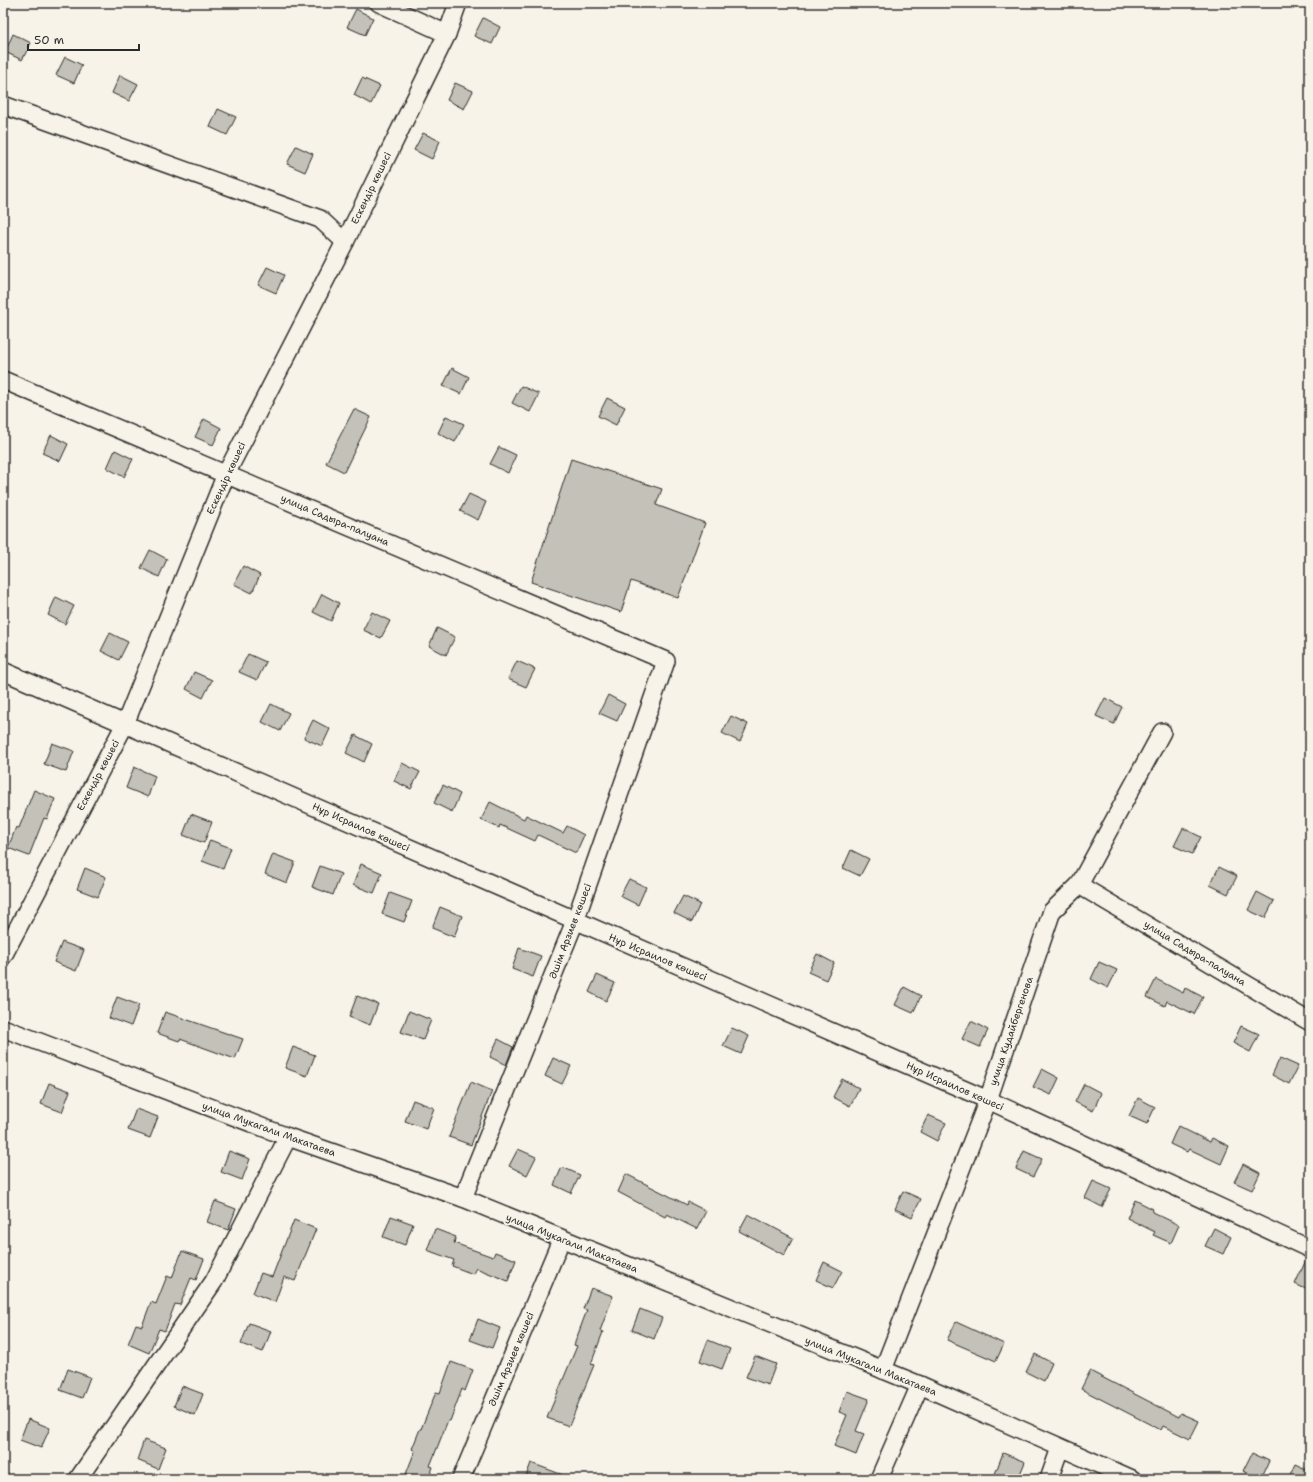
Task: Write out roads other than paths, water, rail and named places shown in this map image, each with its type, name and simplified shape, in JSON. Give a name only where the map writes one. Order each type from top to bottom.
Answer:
[{"type":"street","points":[[379,3],[447,34]]},
{"type":"street","name":"Ескендір көшесі","points":[[3,956],[125,724],[226,474],[345,242],[447,34],[458,3]]},
{"type":"street","points":[[3,105],[320,219],[345,242]]},
{"type":"street","name":"улица Садыра-палуана","points":[[3,380],[666,661]]},
{"type":"street","name":"Әшім Арзиев көшесі","points":[[463,1198],[575,921],[666,661]]},
{"type":"street","name":"Нұр Исраилов көшесі","points":[[3,671],[988,1100],[1310,1249]]},
{"type":"street","name":"улица Кудайбергенова","points":[[883,1370],[988,1100],[1052,911],[1079,885],[1162,732]]},
{"type":"street","name":"улица Садыра-палуана","points":[[1079,885],[1310,1022]]},
{"type":"street","name":"улица Мукагали Макатаева","points":[[3,1028],[288,1137],[463,1198],[561,1240],[920,1385],[1132,1479]]},
{"type":"street","points":[[78,1479],[214,1281],[288,1137]]},
{"type":"street","name":"Әшім Арзиев көшесі","points":[[461,1479],[561,1240]]},
{"type":"street","points":[[879,1479],[920,1385]]},
{"type":"street","points":[[1049,1479],[1060,1448]]}]
